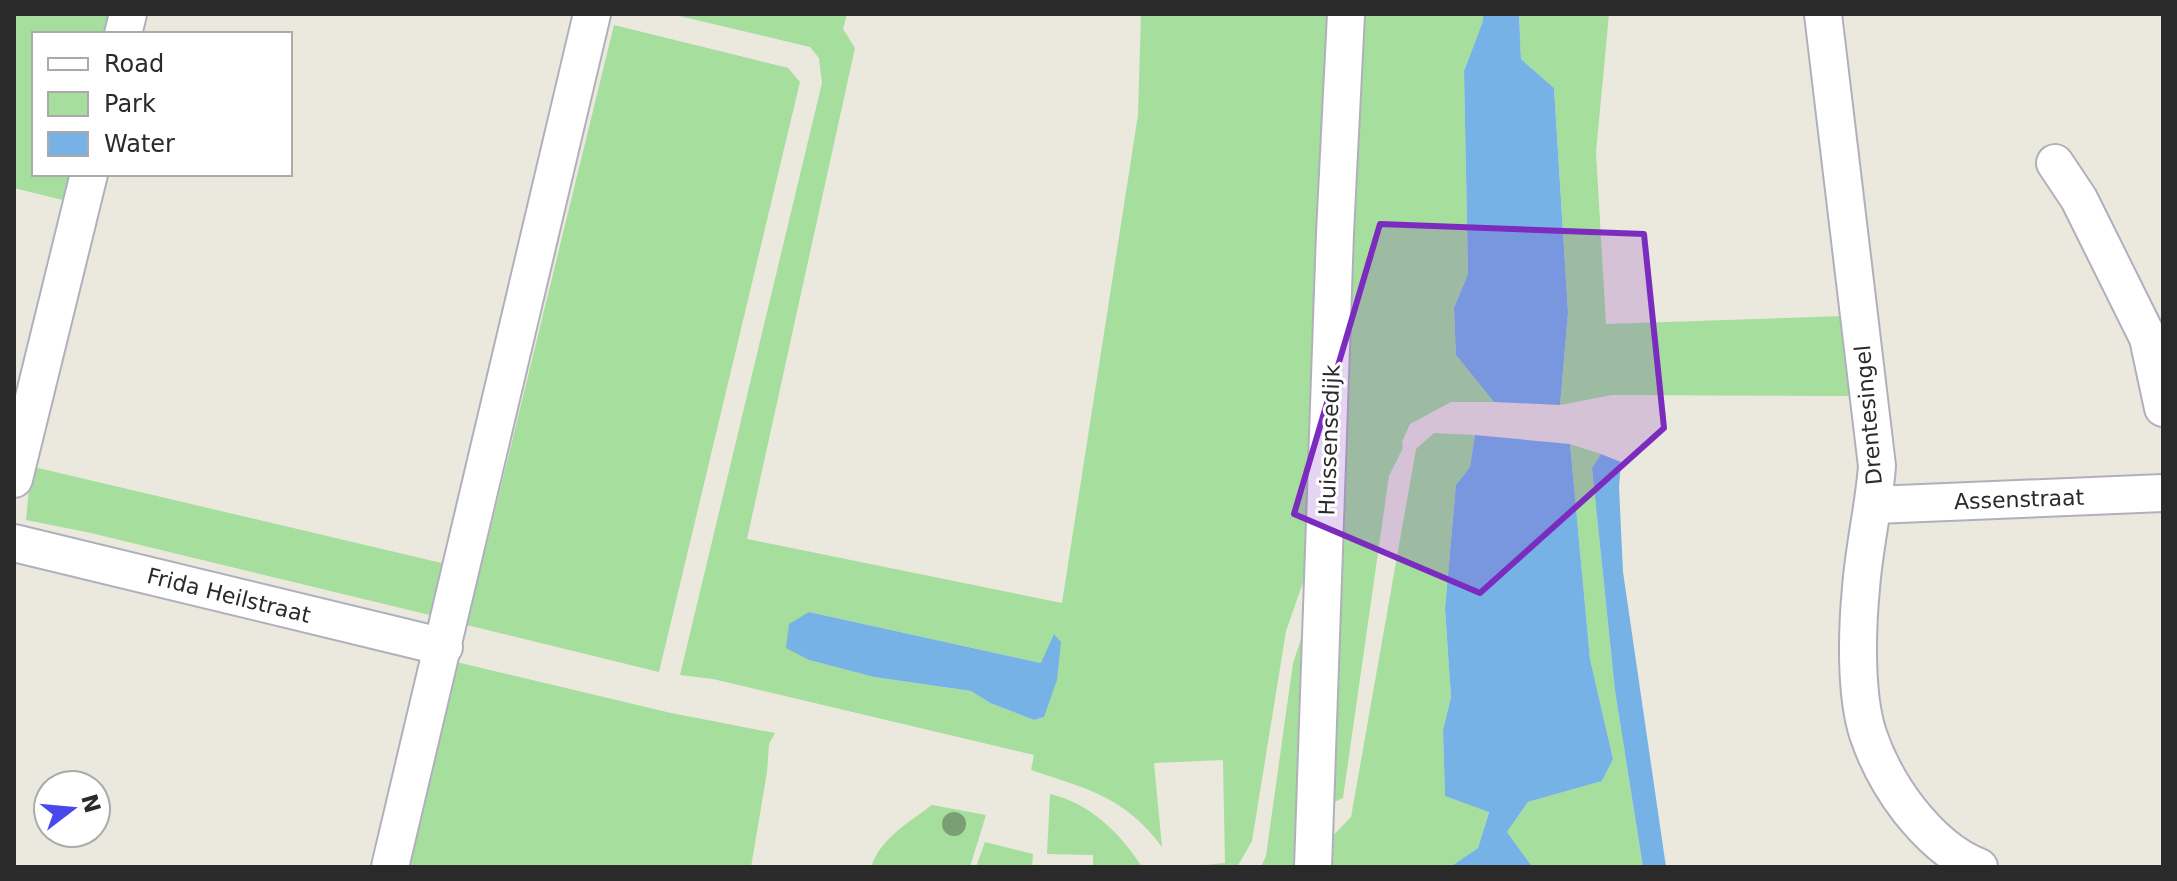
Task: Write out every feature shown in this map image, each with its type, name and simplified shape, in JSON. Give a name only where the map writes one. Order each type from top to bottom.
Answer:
[{"type":"street","points":[[390,867],[592,14]]},
{"type":"street","name":"Huissensedijk","points":[[1313,867],[1335,233],[1346,14]]},
{"type":"street","name":"Drentesingel","points":[[1823,14],[1877,466],[1875,505],[1861,586],[1858,671],[1868,734],[1894,789],[1924,829],[1962,861],[1979,867]]},
{"type":"street","points":[[2055,163],[2079,199],[2148,338],[2163,408]]},
{"type":"street","points":[[14,479],[89,176]]},
{"type":"street","name":"Assenstraat","points":[[1875,505],[2163,493]]},
{"type":"street","name":"Frida Heilstraat","points":[[14,543],[444,647]]},
{"type":"highlighted area","points":[[1380,224],[1644,234],[1664,428],[1480,593],[1294,514]]},
{"type":"green space","points":[[14,14],[113,14],[108,32],[32,32],[32,176],[73,176],[67,201],[14,188]]},
{"type":"green space","points":[[671,14],[847,14],[843,29],[855,48],[747,539],[1062,603],[1138,115],[1141,14],[1333,14],[1307,571],[1286,631],[1252,841],[1237,867],[1186,867],[1225,863],[1223,760],[1154,763],[1162,847],[1134,817],[1104,797],[1031,770],[1034,755],[713,679],[680,675],[822,83],[819,58],[810,47]],"holes":[[[809,612],[1041,663],[1044,717],[1034,720],[990,703],[971,691],[874,677],[809,660]]]},
{"type":"green space","points":[[1348,14],[1483,14],[1464,71],[1468,274],[1454,308],[1456,355],[1494,402],[1451,402],[1410,424],[1402,442],[1403,448],[1389,476],[1343,798],[1330,804]]},
{"type":"green space","points":[[1519,14],[1609,14],[1596,152],[1606,324],[1844,316],[1850,396],[1612,395],[1560,405],[1568,313],[1554,88],[1521,59]]},
{"type":"green space","points":[[614,25],[788,68],[800,82],[659,672],[467,625]]},
{"type":"green space","points":[[1434,433],[1475,435],[1470,467],[1456,485],[1445,609],[1451,697],[1443,730],[1445,796],[1489,811],[1478,848],[1450,867],[1324,867],[1324,845],[1351,817],[1416,449]]},
{"type":"green space","points":[[1570,444],[1601,454],[1592,468],[1615,691],[1643,867],[1536,867],[1531,865],[1507,832],[1528,802],[1602,781],[1613,759],[1590,659]]},
{"type":"green space","points":[[34,467],[450,565],[438,617],[26,520]]},
{"type":"green space","points":[[1307,621],[1301,867],[1261,867],[1266,856],[1293,663]]},
{"type":"green space","points":[[452,661],[671,713],[775,733],[769,744],[751,867],[402,867]]},
{"type":"green space","points":[[1050,794],[1091,812],[1114,832],[1142,867],[1093,867],[1093,855],[1047,854]]},
{"type":"green space","points":[[932,805],[986,815],[970,867],[871,867],[888,839]]},
{"type":"green space","points":[[985,842],[1033,854],[1032,867],[976,867]]},
{"type":"water","points":[[1483,14],[1519,14],[1521,59],[1554,88],[1568,313],[1560,405],[1494,402],[1456,355],[1454,308],[1468,274],[1464,71]]},
{"type":"water","points":[[1475,435],[1570,444],[1590,659],[1613,759],[1602,781],[1528,802],[1507,832],[1531,865],[1536,867],[1450,867],[1478,848],[1489,812],[1445,796],[1443,730],[1451,697],[1445,609],[1456,485],[1470,467]]},
{"type":"water","points":[[1601,454],[1621,462],[1619,487],[1623,572],[1666,867],[1643,867],[1615,691],[1592,468]]},
{"type":"water","points":[[809,612],[1041,663],[1054,634],[1061,642],[1057,680],[1044,717],[1034,720],[990,703],[971,691],[874,677],[809,660],[786,648],[789,624]]}]
